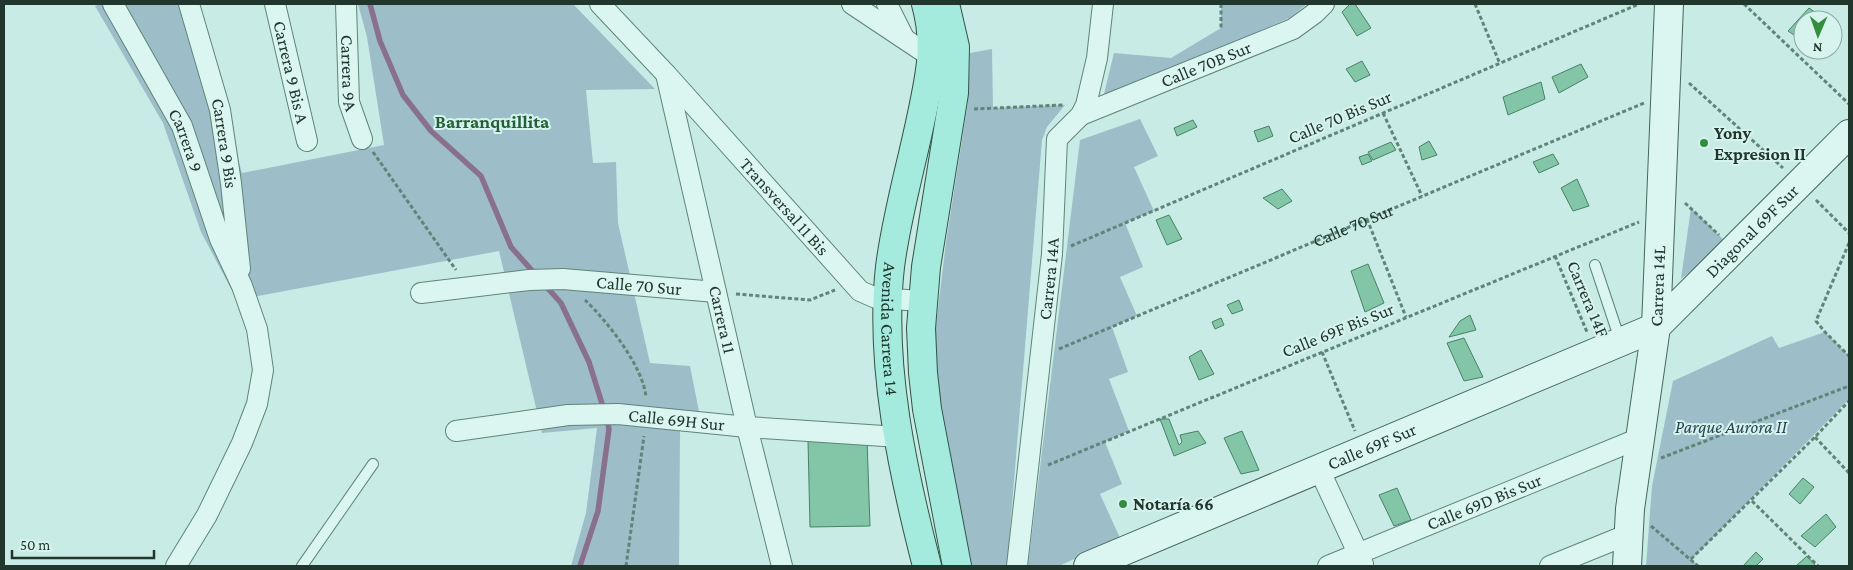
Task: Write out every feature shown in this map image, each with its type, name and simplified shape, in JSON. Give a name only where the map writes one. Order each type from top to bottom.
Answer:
[{"type":"main road","name":"Avenida Carrera 14","points":[[926,4],[931,21],[933,58],[890,267],[889,299],[893,399],[907,482],[927,566]]},
{"type":"main road","name":"Avenida Carrera 14","points":[[945,4],[955,47],[956,70],[952,109],[936,201],[922,301],[922,350],[928,410],[957,566]]},
{"type":"street","name":"Carrera 9","points":[[113,4],[182,126],[220,239],[242,286]]},
{"type":"street","name":"Carrera 9 Bis","points":[[189,4],[220,110],[231,183],[242,286]]},
{"type":"street","name":"Carrera 9 Bis A","points":[[275,4],[307,140]]},
{"type":"street","name":"Carrera 9A","points":[[346,4],[349,102],[362,139]]},
{"type":"street","points":[[852,4],[933,58]]},
{"type":"street","points":[[888,4],[904,39]]},
{"type":"street","points":[[1083,110],[1097,58],[1103,4]]},
{"type":"street","name":"Calle 70B Sur","points":[[1083,110],[1294,29],[1324,4]]},
{"type":"street","name":"Carrera 14L","points":[[1627,566],[1629,521],[1635,468],[1656,327],[1669,4]]},
{"type":"street","name":"Transversal 11 Bis","points":[[607,6],[860,291],[869,296],[922,301]]},
{"type":"street","name":"Carrera 11","points":[[666,74],[747,427],[782,566]]},
{"type":"street","name":"Carrera 14A","points":[[1017,566],[1052,254],[1057,139],[1083,110]]},
{"type":"street","name":"Diagonal 69F Sur","points":[[1656,327],[1849,134]]},
{"type":"street","name":"Calle 70 Sur","points":[[421,293],[528,280],[553,279],[716,292]]},
{"type":"street","points":[[176,566],[211,506],[242,444],[257,404],[263,370],[257,329],[242,286]]},
{"type":"street","name":"Calle 69F Sur","points":[[1088,566],[1656,327]]},
{"type":"street","name":"Calle 69H Sur","points":[[456,431],[568,415],[618,414],[747,427],[899,437]]},
{"type":"street","name":"Calle 69D Bis Sur","points":[[1328,566],[1361,560],[1640,438]]},
{"type":"street","points":[[1318,469],[1361,560]]},
{"type":"street","points":[[1550,566],[1629,521]]},
{"type":"lane","points":[[1595,265],[1620,342]]},
{"type":"lane","points":[[302,566],[373,464]]},
{"type":"path","points":[[1221,4],[1221,28]]},
{"type":"path","points":[[1475,4],[1500,64]]},
{"type":"path","name":"Calle 70 Bis Sur","points":[[1052,254],[1639,4]]},
{"type":"path","points":[[1744,4],[1849,104]]},
{"type":"path","points":[[1667,64],[1800,183],[1849,233]]},
{"type":"path","name":"Calle 70 Sur","points":[[1040,357],[1665,94]]},
{"type":"path","points":[[952,109],[1083,110]]},
{"type":"path","points":[[1383,113],[1422,196]]},
{"type":"path","points":[[362,139],[377,156],[467,287]]},
{"type":"path","points":[[1662,186],[1691,208],[1734,249]]},
{"type":"path","name":"Calle 69F Bis Sur","points":[[1027,473],[1660,213]]},
{"type":"path","points":[[1367,219],[1406,317]]},
{"type":"path","points":[[1849,243],[1816,321],[1849,356]]},
{"type":"path","name":"Carrera 14F","points":[[1556,256],[1595,352]]},
{"type":"path","points":[[716,292],[810,300],[852,283]]},
{"type":"path","points":[[1322,352],[1363,450]]},
{"type":"path","points":[[1635,468],[1849,386]]},
{"type":"path","points":[[1691,559],[1752,501],[1849,401]]},
{"type":"path","points":[[1815,437],[1849,473]]},
{"type":"path","points":[[1752,501],[1818,566]]},
{"type":"path","points":[[1629,521],[1691,559],[1698,566]]},
{"type":"green space","points":[[100,4],[195,4],[242,173],[384,145],[367,37],[358,4],[573,4],[655,89],[586,90],[593,163],[616,162],[618,223],[650,363],[690,366],[703,432],[680,431],[679,566],[571,566],[586,513],[597,428],[542,433],[499,251],[237,300],[201,232],[163,123],[95,6]]},
{"type":"green space","points":[[1221,4],[1307,4],[1289,18],[1102,102],[1114,53],[1171,58],[1221,28]]},
{"type":"green space","points":[[992,49],[993,108],[1065,105],[1047,127],[1042,140],[1007,566],[968,566],[936,394],[936,325],[946,242],[968,102],[970,53]]},
{"type":"green space","points":[[1140,119],[1158,156],[1134,167],[1154,211],[1125,223],[1143,267],[1120,277],[1137,316],[1112,327],[1128,372],[1109,379],[1129,431],[1105,442],[1122,484],[1100,494],[1120,538],[1059,566],[1028,566],[1080,140]]},
{"type":"green space","points":[[1691,208],[1727,243],[1681,279]]},
{"type":"green space","name":"Parque Aurora II","points":[[1825,332],[1849,356],[1849,399],[1692,559],[1698,566],[1646,566],[1652,486],[1673,381],[1772,336],[1779,348]]},
{"type":"building","points":[[1350,4],[1355,4],[1371,28],[1357,36],[1342,12]]},
{"type":"building","points":[[1793,26],[1793,34],[1788,31]]},
{"type":"building","points":[[1362,61],[1370,75],[1355,82],[1346,69]]},
{"type":"building","points":[[1581,64],[1588,77],[1559,93],[1552,77]]},
{"type":"building","points":[[1541,82],[1545,99],[1508,115],[1503,97]]},
{"type":"building","points":[[1193,120],[1197,127],[1177,136],[1174,128]]},
{"type":"building","points":[[1269,126],[1273,136],[1258,142],[1254,131]]},
{"type":"building","points":[[1429,141],[1437,155],[1422,160],[1419,147]]},
{"type":"building","points":[[1391,142],[1396,150],[1373,160],[1368,152]]},
{"type":"building","points":[[1368,154],[1372,161],[1362,165],[1359,157]]},
{"type":"building","points":[[1553,154],[1559,164],[1539,173],[1533,162]]},
{"type":"building","points":[[1577,179],[1589,206],[1573,211],[1561,188]]},
{"type":"building","points":[[1282,189],[1292,201],[1278,209],[1263,198]]},
{"type":"building","points":[[1169,215],[1182,239],[1167,245],[1156,220]]},
{"type":"building","points":[[1368,264],[1384,303],[1365,312],[1351,271]]},
{"type":"building","points":[[1239,300],[1243,310],[1232,314],[1227,305]]},
{"type":"building","points":[[1470,315],[1476,330],[1449,337],[1460,321]]},
{"type":"building","points":[[1221,318],[1224,325],[1215,329],[1212,322]]},
{"type":"building","points":[[1464,338],[1483,377],[1464,381],[1447,343]]},
{"type":"building","points":[[1201,350],[1214,374],[1199,380],[1189,357]]},
{"type":"building","points":[[1160,419],[1169,419],[1179,445],[1182,442],[1180,435],[1198,431],[1206,443],[1174,456]]},
{"type":"building","points":[[1242,431],[1259,470],[1241,474],[1224,438]]},
{"type":"building","points":[[867,439],[870,526],[810,527],[808,440]]},
{"type":"building","points":[[1803,478],[1814,487],[1800,504],[1789,494]]},
{"type":"building","points":[[1397,488],[1411,520],[1394,526],[1379,495]]},
{"type":"building","points":[[1826,514],[1836,527],[1815,547],[1801,536]]},
{"type":"building","points":[[1756,552],[1763,559],[1756,566],[1743,566]]},
{"type":"building","points":[[1807,556],[1816,566],[1796,566]]},
{"type":"waterway","points":[[370,4],[380,41],[403,95],[431,131],[481,176],[511,247],[536,275]]},
{"type":"waterway","points":[[544,284],[561,303],[589,362],[604,410]]},
{"type":"waterway","points":[[580,566],[598,511],[609,429],[607,419]]},
{"type":"place","name":"Yony Expresion II","points":[[1704,143]]},
{"type":"place","name":"Notaría 66","points":[[1123,504]]},
{"type":"district","name":"Barranquillita","points":[[492,121]]}]
